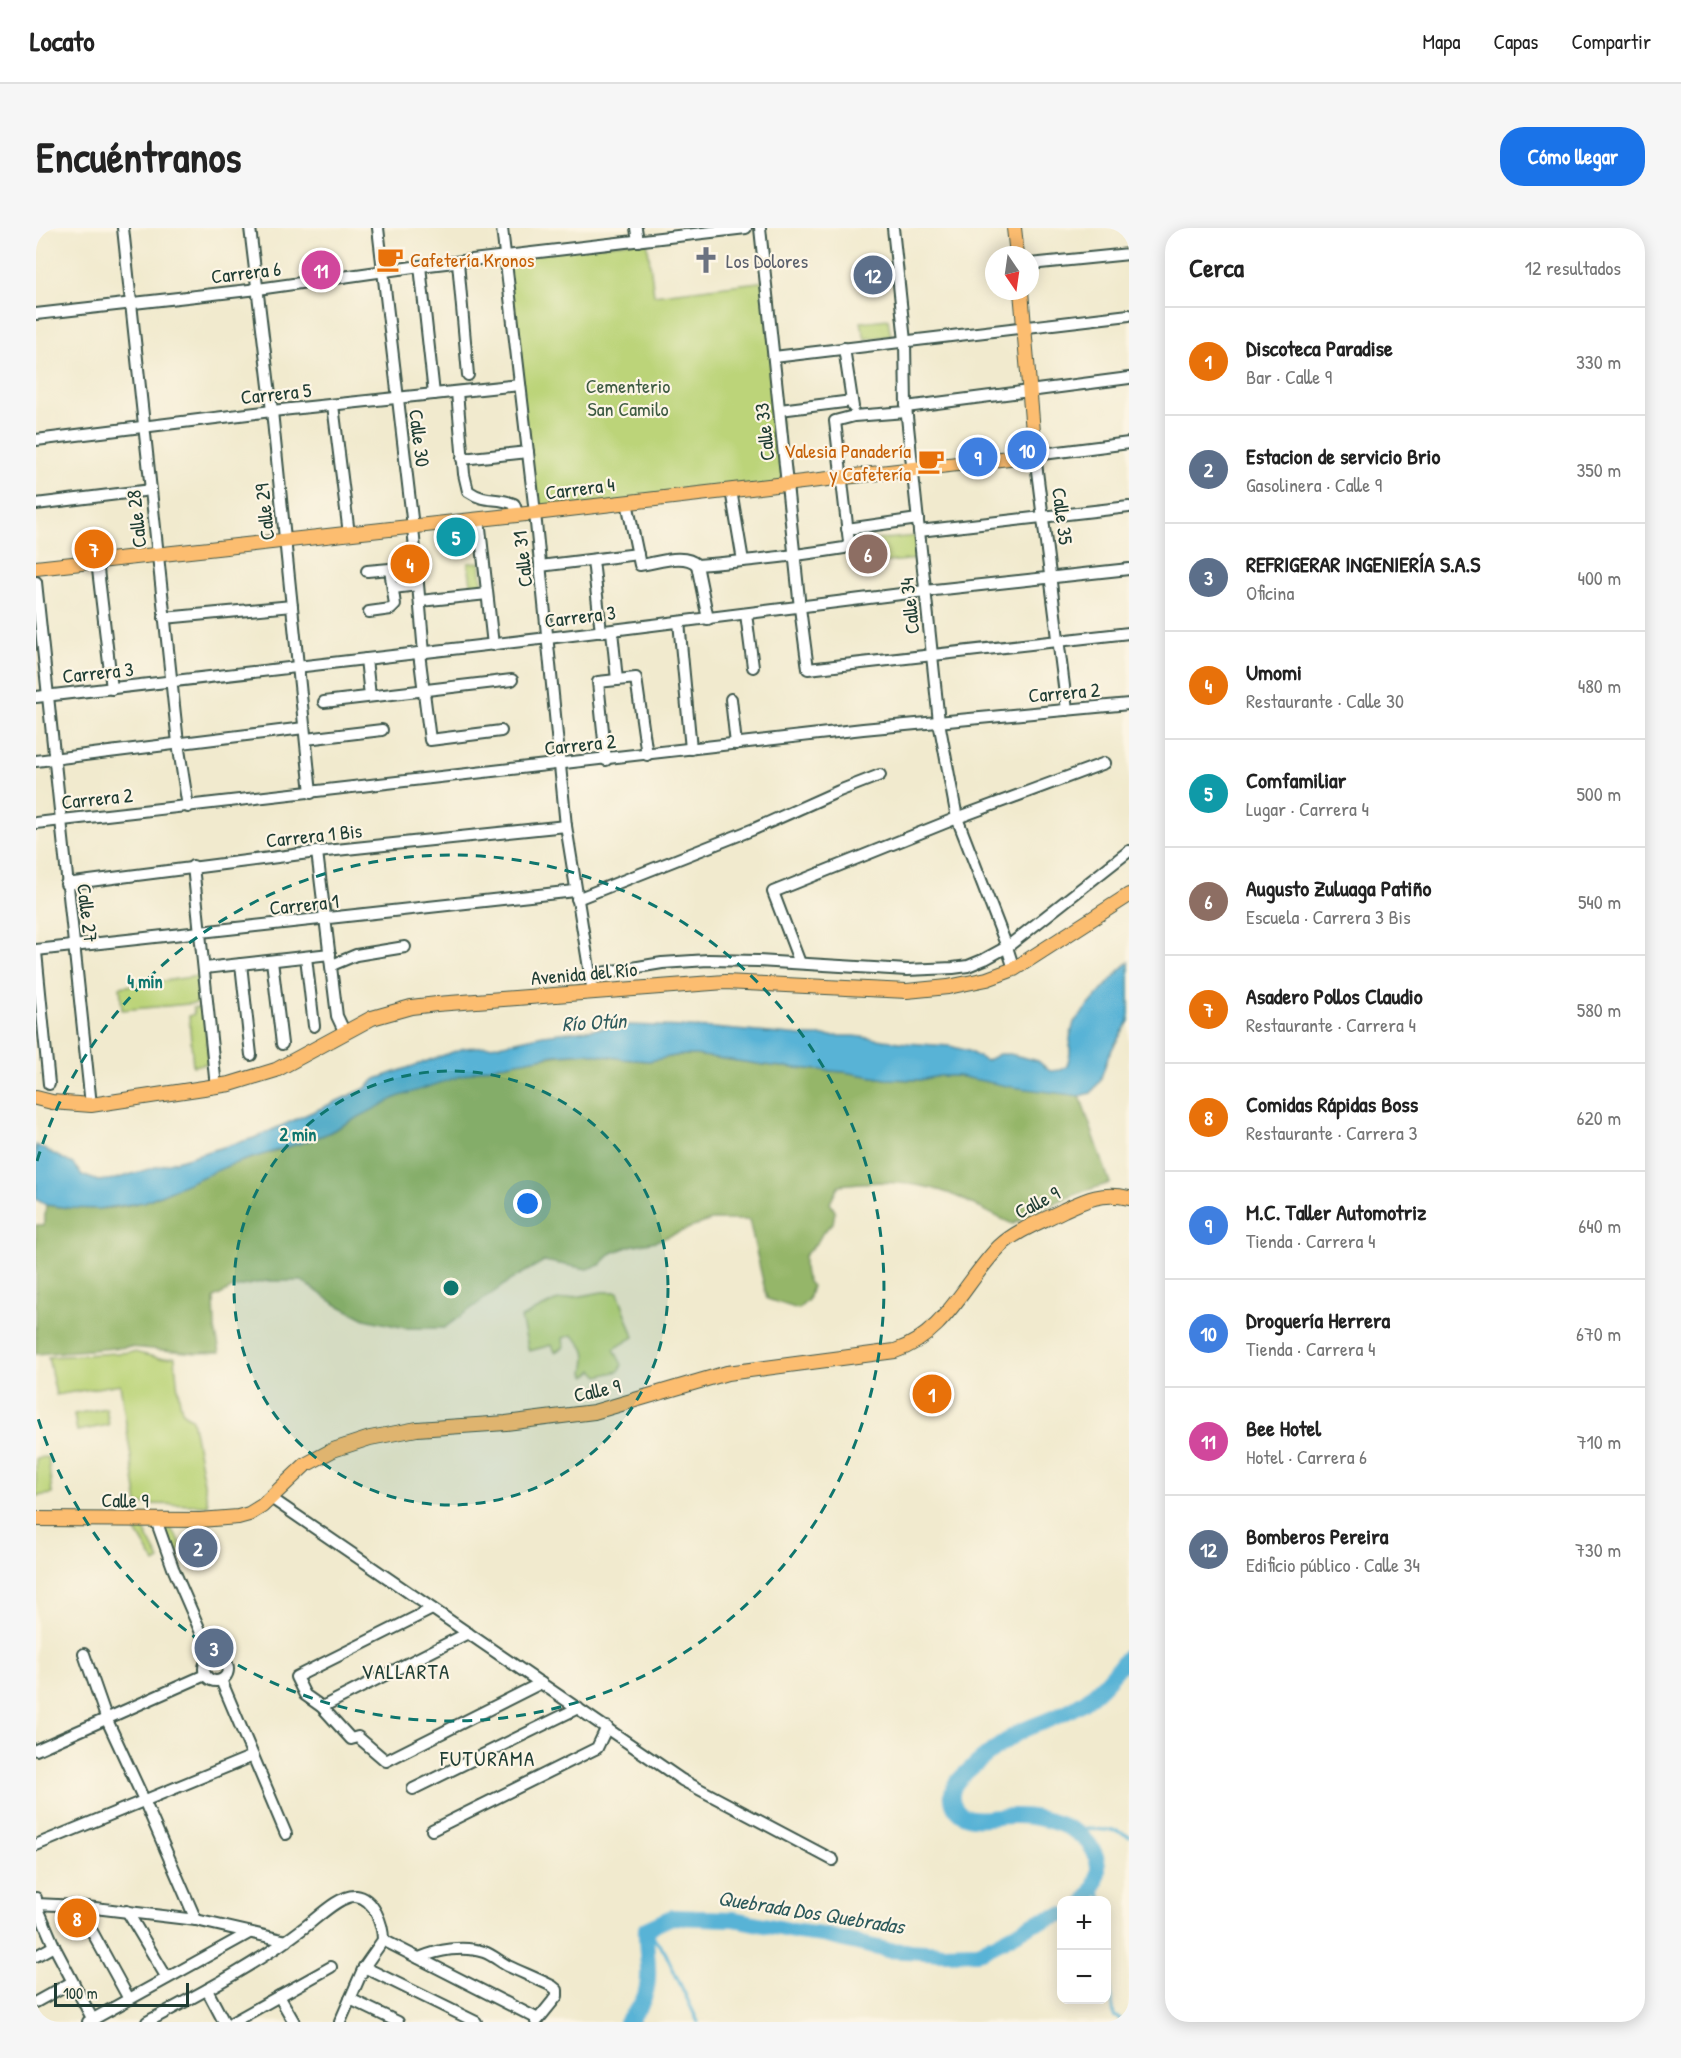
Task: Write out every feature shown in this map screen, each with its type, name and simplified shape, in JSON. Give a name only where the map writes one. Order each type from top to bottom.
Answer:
[{"type":"main road","points":[[1014,228],[1016,246]]},
{"type":"main road","name":"Calle 35","points":[[1022,300],[1035,454]]},
{"type":"main road","name":"Carrera 4","points":[[36,568],[536,513],[1035,454]]},
{"type":"main road","name":"Avenida del Río","points":[[36,1098],[52,1102],[91,1105],[216,1087],[250,1079],[276,1070],[379,1015],[411,1007],[725,982],[907,991],[948,987],[987,979],[1014,969],[1129,895]]},
{"type":"main road","name":"Calle 9","points":[[36,1519],[211,1520],[238,1517],[255,1511],[304,1465],[333,1450],[370,1438],[417,1429],[506,1423],[594,1412],[727,1373],[888,1353],[907,1347],[929,1333],[983,1265],[1001,1245],[1017,1234],[1092,1197],[1112,1195],[1129,1198]]},
{"type":"street","name":"Calle 28","points":[[123,228],[171,683],[188,807]]},
{"type":"street","name":"Calle 29","points":[[250,228],[272,411],[311,793]]},
{"type":"street","name":"Calle 30","points":[[378,228],[413,527],[420,601],[424,690],[430,740],[501,732]]},
{"type":"street","name":"Calle 31","points":[[502,228],[536,513],[566,826],[593,993]]},
{"type":"street","points":[[636,228],[638,241]]},
{"type":"street","name":"Carrera 6","points":[[36,315],[258,289],[420,266],[746,228]]},
{"type":"street","name":"Calle 33","points":[[760,228],[808,669],[932,655]]},
{"type":"street","name":"Calle 34","points":[[893,228],[904,341],[906,410],[939,722],[957,818],[1014,969]]},
{"type":"street","points":[[1039,263],[1129,254]]},
{"type":"street","points":[[458,262],[468,375]]},
{"type":"street","points":[[420,266],[434,394]]},
{"type":"street","points":[[774,357],[1129,315]]},
{"type":"street","points":[[844,348],[854,416]]},
{"type":"street","points":[[697,564],[795,556],[848,546],[834,422],[836,420],[1129,378]]},
{"type":"street","name":"Carrera 5","points":[[36,440],[272,411],[520,385]]},
{"type":"street","points":[[457,392],[462,459],[468,491],[480,499],[505,500],[514,504],[518,515]]},
{"type":"street","points":[[780,410],[852,401]]},
{"type":"street","points":[[333,405],[349,534]]},
{"type":"street","name":"Carrera 4","points":[[1035,454],[1129,443]]},
{"type":"street","points":[[462,459],[528,452]]},
{"type":"street","name":"Calle 35","points":[[1035,454],[1067,710]]},
{"type":"street","points":[[36,504],[151,490]]},
{"type":"street","points":[[731,490],[742,561]]},
{"type":"street","points":[[627,502],[640,559]]},
{"type":"street","points":[[919,531],[1129,507]]},
{"type":"street","points":[[479,519],[493,645]]},
{"type":"street","points":[[847,529],[918,519]]},
{"type":"street","points":[[594,560],[617,680]]},
{"type":"street","points":[[540,566],[594,560],[692,560],[697,564],[708,619]]},
{"type":"street","points":[[97,561],[112,688]]},
{"type":"street","points":[[367,571],[390,569],[394,607],[369,612]]},
{"type":"street","name":"Carrera 3","points":[[36,697],[493,645],[925,591],[1129,569]]},
{"type":"street","name":"Calle 27","points":[[36,582],[39,631],[55,759],[66,884],[91,1105]]},
{"type":"street","points":[[393,588],[418,585]]},
{"type":"street","points":[[420,601],[487,594]]},
{"type":"street","points":[[164,618],[292,606]]},
{"type":"street","points":[[746,614],[753,667]]},
{"type":"street","points":[[679,622],[692,749]]},
{"type":"street","points":[[932,655],[1129,633]]},
{"type":"street","points":[[366,659],[370,696]]},
{"type":"street","points":[[606,759],[598,682],[636,678],[647,755]]},
{"type":"street","points":[[324,702],[512,680]]},
{"type":"street","points":[[731,699],[736,744]]},
{"type":"street","name":"Carrera 2","points":[[36,823],[736,744],[1129,704]]},
{"type":"street","points":[[36,761],[178,744],[305,733],[382,730]]},
{"type":"street","points":[[800,963],[773,892],[957,818],[1105,763]]},
{"type":"street","name":"Carrera 1","points":[[36,951],[201,932],[576,895],[754,829],[880,775]]},
{"type":"street","name":"Carrera 1 Bis","points":[[66,884],[317,852],[566,826]]},
{"type":"street","points":[[590,975],[662,963],[708,960],[907,970],[968,966],[1007,947],[1129,851]]},
{"type":"street","points":[[317,852],[337,1016],[345,1033]]},
{"type":"street","points":[[193,867],[216,1087]]},
{"type":"street","points":[[205,968],[306,957],[331,960],[405,947]]},
{"type":"street","points":[[36,951],[50,1084]]},
{"type":"street","points":[[306,957],[314,1026]]},
{"type":"street","points":[[272,961],[282,1044]]},
{"type":"street","points":[[241,964],[251,1054]]},
{"type":"street","points":[[271,1498],[682,1780],[833,1860]]},
{"type":"street","points":[[156,1520],[173,1568],[212,1658]]},
{"type":"street","points":[[432,1609],[296,1677],[305,1695],[322,1707],[351,1739],[358,1737],[386,1761],[541,1683]]},
{"type":"street","points":[[322,1707],[468,1633]]},
{"type":"street","points":[[84,1654],[107,1720],[195,1920]]},
{"type":"street","points":[[212,1658],[220,1658],[228,1666],[227,1674],[221,1680],[211,1680],[205,1675],[206,1663],[212,1658]]},
{"type":"street","points":[[36,1750],[205,1675]]},
{"type":"street","points":[[221,1680],[286,1834]]},
{"type":"street","points":[[413,1789],[578,1708]]},
{"type":"street","points":[[432,1830],[597,1748],[607,1727]]},
{"type":"street","points":[[36,1845],[253,1756]]},
{"type":"street","points":[[147,2022],[207,1990],[286,1941],[331,1906],[356,1896],[366,1900],[380,1920],[383,1940],[363,1967],[340,2022]]},
{"type":"street","points":[[36,1897],[36,1904],[54,1946],[91,2021],[249,1933]]},
{"type":"street","points":[[36,1904],[128,1911],[195,1920],[286,1941]]},
{"type":"street","points":[[78,1906],[129,1999]]},
{"type":"street","points":[[128,1911],[167,1978]]},
{"type":"street","points":[[383,1940],[537,2021],[556,1996],[557,1990],[552,1986],[474,1950],[457,1949],[431,1953],[419,1958]]},
{"type":"street","points":[[36,1956],[54,1946]]},
{"type":"street","points":[[233,2022],[331,1967]]},
{"type":"street","points":[[363,1967],[476,2022]]},
{"type":"street","points":[[36,2002],[72,1982]]},
{"type":"street","points":[[207,1990],[224,2022]]},
{"type":"street","points":[[279,1996],[294,2022]]},
{"type":"street","points":[[350,1999],[398,2022]]},
{"type":"green space","name":"Cementerio San Camilo","points":[[647,240],[654,295],[766,281],[787,484],[535,513],[505,256]]},
{"type":"green space","points":[[888,319],[891,336],[865,339],[861,322]]},
{"type":"green space","points":[[916,536],[918,559],[878,563],[873,540]]},
{"type":"green space","points":[[480,562],[483,589],[472,590],[468,563]]},
{"type":"green space","points":[[198,976],[200,1003],[122,1010],[120,987]]},
{"type":"green space","points":[[204,1007],[209,1063],[193,1066],[189,1016],[194,1014],[193,1008]]},
{"type":"green space","points":[[587,1053],[649,1061],[680,1055],[696,1055],[886,1079],[920,1080],[939,1076],[958,1076],[1080,1096],[1110,1183],[1060,1200],[1013,1224],[958,1197],[929,1188],[884,1182],[839,1185],[830,1203],[835,1211],[833,1223],[804,1256],[806,1276],[812,1286],[808,1300],[798,1309],[767,1299],[749,1220],[711,1220],[656,1241],[630,1246],[612,1253],[600,1265],[587,1269],[544,1261],[511,1280],[444,1328],[405,1328],[365,1319],[334,1303],[302,1281],[266,1281],[233,1288],[214,1298],[215,1329],[220,1352],[197,1353],[129,1347],[36,1354],[36,1225],[44,1225],[46,1205],[96,1209],[121,1207],[145,1201],[229,1165],[324,1135],[397,1097],[443,1080],[515,1062]]},
{"type":"green space","points":[[602,1292],[618,1292],[634,1337],[614,1349],[622,1365],[619,1371],[599,1376],[593,1370],[587,1376],[584,1373],[585,1352],[572,1335],[563,1338],[564,1347],[555,1352],[552,1345],[529,1351],[521,1318],[555,1301]]},
{"type":"green space","points":[[134,1352],[159,1358],[175,1357],[180,1403],[184,1414],[192,1419],[208,1505],[138,1504],[120,1384],[56,1395],[48,1357]]},
{"type":"green space","points":[[106,1408],[109,1425],[77,1431],[74,1414]]},
{"type":"green space","points":[[48,1457],[52,1494],[36,1496],[36,1458]]},
{"type":"green space","points":[[137,1526],[143,1528],[160,1560],[155,1563],[136,1531]]},
{"type":"green space","points":[[169,1526],[180,1541],[181,1548],[176,1556],[172,1556],[164,1533]]},
{"type":"water","name":"Río Otún","points":[[1129,962],[1129,1021],[1109,1054],[1100,1081],[1091,1093],[1080,1096],[1012,1087],[958,1076],[939,1076],[920,1080],[886,1079],[696,1055],[680,1055],[649,1061],[587,1053],[555,1055],[486,1068],[397,1097],[326,1134],[230,1165],[144,1202],[99,1209],[46,1205],[36,1199],[36,1145],[73,1164],[82,1175],[98,1181],[115,1179],[254,1138],[364,1089],[376,1079],[464,1048],[499,1045],[543,1035],[630,1025],[713,1028],[802,1036],[854,1036],[950,1046],[968,1051],[986,1061],[999,1054],[1010,1054],[1038,1061],[1050,1071],[1061,1070],[1067,1066],[1074,1022]]},
{"type":"waterway","name":"Quebrada Dos Quebradas","points":[[1089,1896],[1095,1884],[1098,1866],[1095,1854],[1081,1836],[1071,1829],[1047,1820],[1023,1816],[968,1817],[954,1806],[953,1791],[965,1774],[1007,1740],[1023,1730],[1064,1713],[1092,1696],[1129,1655]]},
{"type":"waterway","points":[[1067,1827],[1117,1831],[1129,1836]]},
{"type":"waterway","points":[[1096,1882],[1101,1896]]},
{"type":"waterway","name":"Quebrada Dos Quebradas","points":[[626,2022],[642,2003],[647,1987],[646,1929],[672,1917],[734,1919],[823,1935],[887,1950],[944,1953],[984,1950],[1037,1922],[1057,1916]]},
{"type":"waterway","points":[[646,1929],[665,1952],[698,2022]]},
{"type":"waterway","points":[[1111,1992],[1114,2016],[1125,2022]]},
{"type":"waterway","points":[[638,2022],[639,2007]]},
{"type":"place","name":"Cafetería Kronos","points":[[390,259]]},
{"type":"place","name":"Los Dolores","points":[[706,260]]},
{"type":"place","name":"Bee Hotel","points":[[321,270]]},
{"type":"place","name":"Bomberos Pereira","points":[[873,275]]},
{"type":"place","name":"Droguería Herrera","points":[[1027,450]]},
{"type":"place","name":"M.C. Taller Automotriz","points":[[978,457]]},
{"type":"place","name":"Valesia Panadería y Cafetería","points":[[931,461]]},
{"type":"place","name":"Comfamiliar","points":[[456,537]]},
{"type":"place","name":"Asadero Pollos Claudio","points":[[94,549]]},
{"type":"place","name":"Augusto Zuluaga Patiño","points":[[868,554]]},
{"type":"place","name":"Umomi","points":[[410,564]]},
{"type":"place","name":"Discoteca Paradise","points":[[932,1394]]},
{"type":"place","name":"Estacion de servicio Brio","points":[[198,1548]]},
{"type":"place","name":"REFRIGERAR INGENIERÍA S.A.S","points":[[214,1648]]},
{"type":"place","name":"Comidas Rápidas Boss","points":[[77,1918]]},
{"type":"district","name":"VALLARTA","points":[[406,1671]]},
{"type":"district","name":"FUTURAMA","points":[[488,1758]]}]
